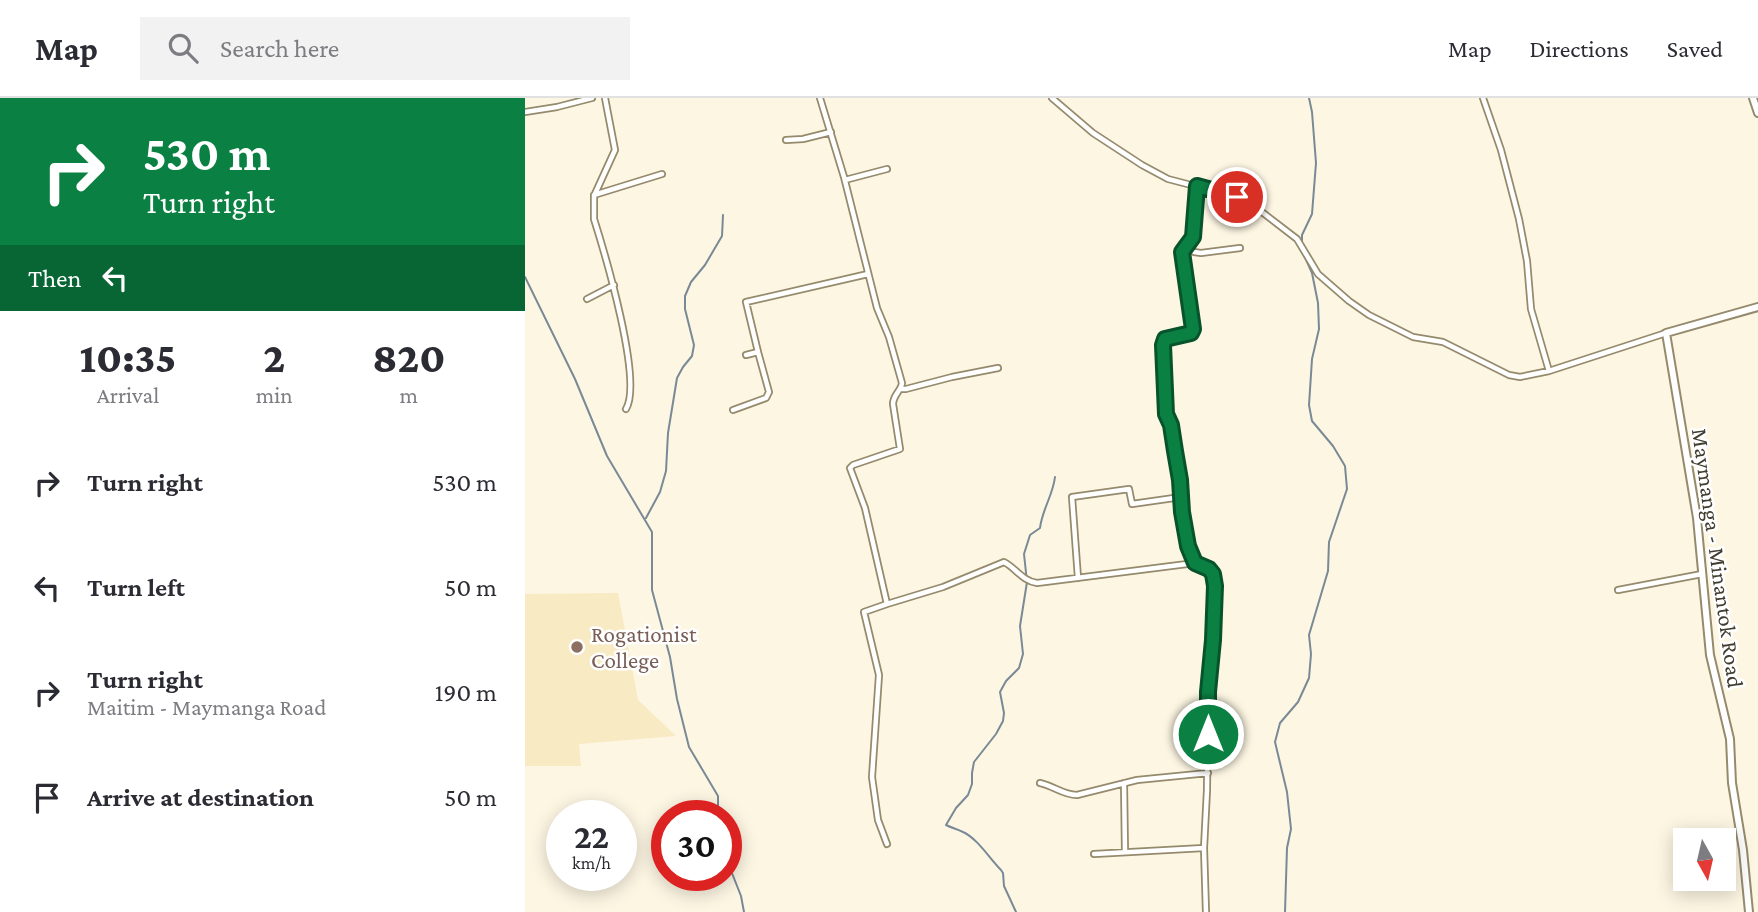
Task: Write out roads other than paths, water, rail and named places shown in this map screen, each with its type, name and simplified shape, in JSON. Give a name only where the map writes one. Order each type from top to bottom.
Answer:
[{"type":"street","points":[[525,112],[593,98]]},
{"type":"street","points":[[605,98],[615,150],[594,196],[594,219],[614,285],[629,363],[629,403],[626,410]]},
{"type":"street","points":[[820,98],[845,180],[877,308],[889,337],[902,383],[893,404],[900,449],[850,468],[865,508],[887,604]]},
{"type":"street","points":[[1052,98],[1093,133],[1142,165],[1168,179],[1237,197],[1258,209],[1297,239],[1318,274],[1369,315],[1402,333],[1443,342],[1509,375],[1520,377],[1549,371],[1758,307]]},
{"type":"street","points":[[1483,98],[1501,150],[1519,219],[1527,261],[1531,309],[1549,371]]},
{"type":"street","points":[[1753,98],[1758,113]]},
{"type":"street","points":[[786,140],[831,132]]},
{"type":"street","points":[[845,180],[887,169]]},
{"type":"street","points":[[594,196],[662,174]]},
{"type":"street","points":[[1195,563],[1188,546],[1172,431],[1166,414],[1163,345],[1165,339],[1191,333],[1193,329],[1182,255],[1183,249],[1193,237],[1197,186]]},
{"type":"street","points":[[1185,246],[1195,253],[1240,248]]},
{"type":"street","points":[[733,410],[766,398],[769,392],[746,302],[868,274]]},
{"type":"street","points":[[587,299],[614,285]]},
{"type":"street","name":"Maymanga - Minantok Road","points":[[1666,333],[1697,518],[1710,655],[1730,739],[1732,783],[1749,912]]},
{"type":"street","points":[[746,355],[758,352]]},
{"type":"street","points":[[900,388],[906,389],[998,368]]},
{"type":"street","points":[[1078,578],[1072,497],[1129,489],[1132,504],[1181,497]]},
{"type":"street","points":[[887,844],[878,820],[871,777],[879,675],[863,612],[943,587],[999,563],[1007,564],[1021,577],[1037,583],[1195,563],[1209,569],[1213,574],[1215,586],[1208,692],[1204,849],[1206,912]]},
{"type":"street","points":[[1618,590],[1702,574]]},
{"type":"street","points":[[1040,783],[1053,786],[1067,794],[1077,795],[1124,783],[1208,773]]},
{"type":"street","points":[[1124,783],[1125,852]]},
{"type":"street","points":[[1094,854],[1204,849]]},
{"type":"waterway","points":[[1302,244],[1302,235],[1312,214],[1316,163],[1309,98]]},
{"type":"waterway","points":[[646,518],[660,492],[666,471],[668,433],[677,378],[692,356],[694,345],[685,309],[685,296],[691,282],[705,265],[722,236],[723,215]]},
{"type":"waterway","points":[[1285,912],[1287,848],[1291,829],[1287,792],[1275,742],[1280,723],[1298,702],[1309,678],[1309,635],[1328,571],[1329,542],[1347,489],[1345,466],[1333,446],[1312,421],[1309,405],[1312,359],[1319,329],[1318,303],[1312,273],[1303,253]]},
{"type":"waterway","points":[[525,277],[575,379],[607,456],[652,532],[652,590],[670,657],[677,699],[689,747],[718,800]]},
{"type":"waterway","points":[[1016,912],[1004,886],[1001,870],[974,839],[946,825],[968,795],[974,762],[1003,721],[1000,692],[1006,681],[1019,668],[1023,654],[1020,626],[1027,582],[1024,554],[1030,535],[1040,528],[1055,477]]},
{"type":"waterway","points":[[739,891],[744,912]]},
{"type":"place","name":"Rogationist College","points":[[577,647]]}]
